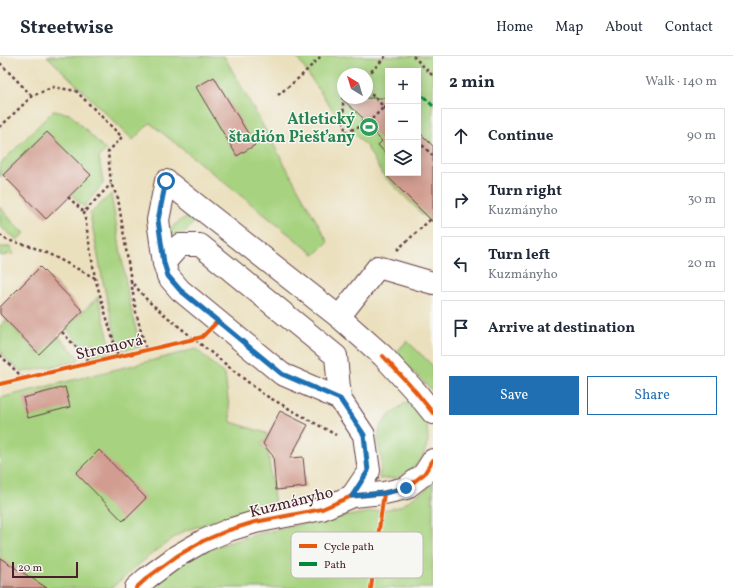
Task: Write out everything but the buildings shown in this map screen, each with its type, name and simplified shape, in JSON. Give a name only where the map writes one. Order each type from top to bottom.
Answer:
[{"type":"street","points":[[164,263],[180,245],[200,245],[336,356],[340,399],[282,374],[217,322],[180,290],[168,276],[164,263],[158,220],[166,181],[339,317],[383,356],[433,413]]},
{"type":"street","points":[[339,317],[378,267],[433,283]]},
{"type":"street","name":"Kuzmányho","points":[[340,399],[364,435],[368,471],[352,496]]},
{"type":"street","name":"Kuzmányho","points":[[136,588],[177,556],[203,541],[229,530],[255,522],[322,509],[352,496],[384,493],[406,488],[424,474],[433,460]]},
{"type":"path","points":[[278,95],[300,77],[321,56]]},
{"type":"path","points":[[373,70],[386,56]]},
{"type":"path","points":[[413,56],[433,76]]},
{"type":"path","points":[[0,63],[32,96]]},
{"type":"path","points":[[342,104],[345,132],[366,125],[384,107],[373,96]]},
{"type":"path","points":[[421,144],[433,156]]},
{"type":"path","points":[[84,212],[112,184]]},
{"type":"path","points":[[68,197],[84,212],[95,278],[118,356]]},
{"type":"path","points":[[378,267],[430,219]]},
{"type":"path","points":[[0,235],[7,240],[30,246],[53,256],[95,278]]},
{"type":"path","points":[[131,281],[136,312],[146,350]]},
{"type":"path","points":[[62,332],[90,362]]},
{"type":"path","points":[[0,355],[23,378]]},
{"type":"green space","points":[[47,56],[224,56],[328,242],[315,255],[150,123],[133,140]]},
{"type":"green space","name":"Atletický štadión Piešťany","points":[[296,56],[433,56],[433,225],[382,174],[367,147],[331,108]]},
{"type":"green space","points":[[53,111],[70,114],[106,150],[99,157],[103,183],[84,207],[71,194],[90,175],[47,132],[0,177],[0,164]]},
{"type":"green space","points":[[111,194],[128,295],[140,347],[119,351],[103,282],[90,214]]},
{"type":"green space","points":[[0,207],[16,226],[25,233],[17,240],[0,226]]},
{"type":"green space","points":[[192,216],[198,218],[169,249],[169,236],[174,225],[184,218]]},
{"type":"green space","points":[[0,247],[11,247],[13,254],[0,256]]},
{"type":"green space","points":[[98,297],[112,352],[91,357],[66,328]]},
{"type":"green space","points":[[6,320],[39,354],[58,336],[79,358],[76,362],[23,372],[7,360],[0,351],[0,326]]},
{"type":"green space","points":[[407,341],[433,366],[433,391],[395,354]]},
{"type":"green space","points":[[196,349],[225,375],[231,422],[266,433],[268,437],[261,444],[268,453],[275,505],[236,513],[182,532],[154,552],[111,588],[0,588],[0,398]]},
{"type":"green space","points":[[405,403],[418,406],[427,423],[428,441],[422,459],[409,471],[397,478],[379,479],[382,461],[378,440],[380,427],[389,416]]},
{"type":"green space","points":[[433,480],[433,588],[146,588],[185,556],[254,535],[292,526],[399,507],[428,488]]},
{"type":"marked path","points":[[423,96],[433,106]]},
{"type":"cycle path","name":"Stromová","points":[[0,384],[202,337],[217,322]]},
{"type":"cycle path","points":[[383,356],[433,413]]},
{"type":"cycle path","points":[[136,588],[177,556],[203,541],[229,530],[255,522],[322,509],[352,496],[384,493],[406,488],[424,474],[433,460]]},
{"type":"cycle path","points":[[379,532],[384,493]]},
{"type":"cycle path","points":[[371,588],[372,578]]},
{"type":"place","name":"Atletický štadión Piešťany","points":[[369,127]]},
{"type":"route","points":[[166,181],[158,220],[164,263],[168,276],[180,290],[217,322],[282,374],[340,399],[364,435],[368,471],[352,496],[384,493],[406,488]]}]
